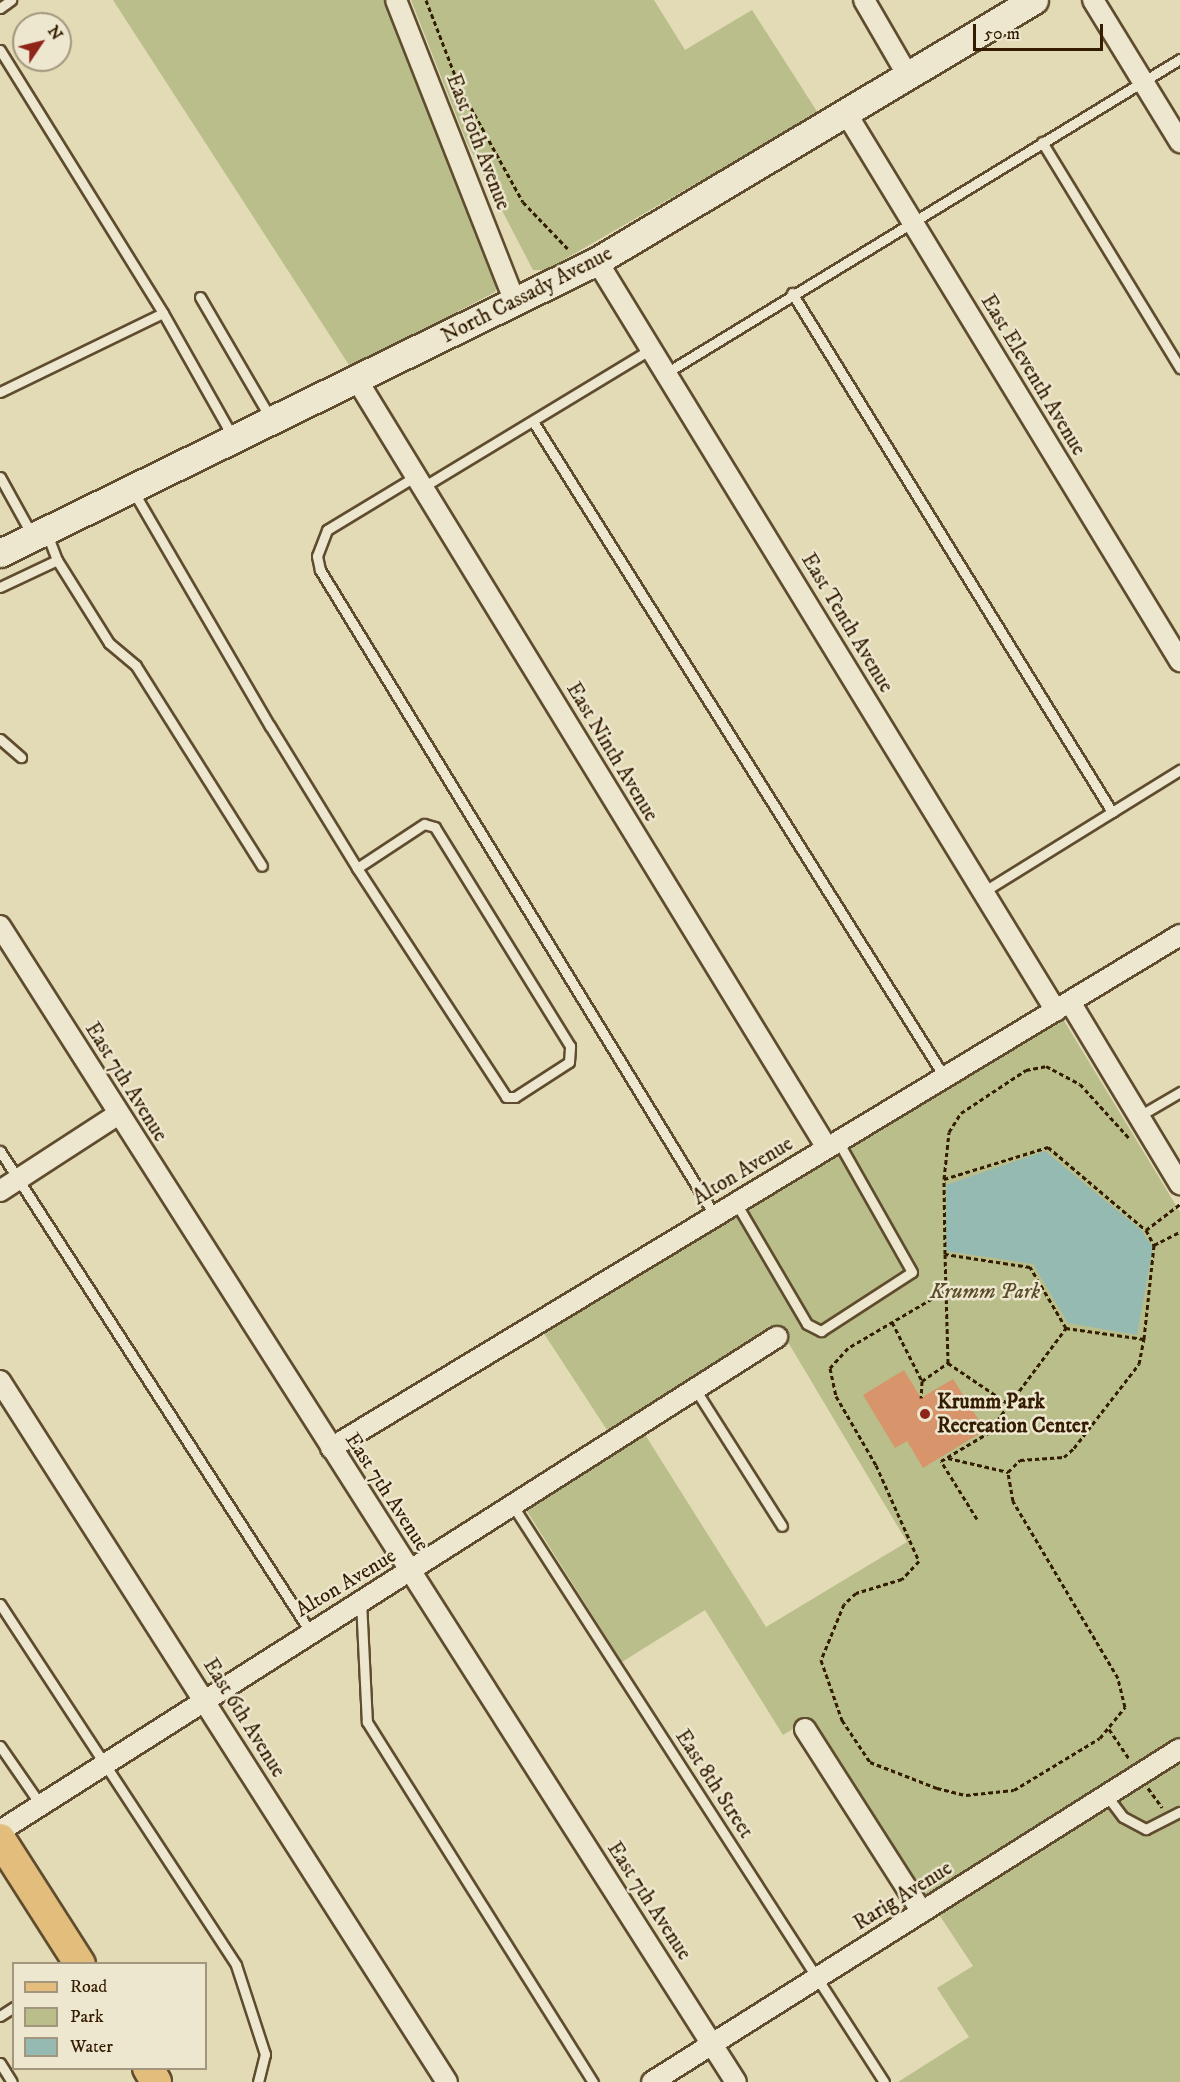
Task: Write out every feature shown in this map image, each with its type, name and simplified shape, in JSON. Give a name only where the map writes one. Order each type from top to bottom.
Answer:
[{"type":"main road","name":"North Cassady Avenue","points":[[0,553],[515,302],[846,113],[1035,0]]},
{"type":"main road","points":[[0,1839],[79,1962]]},
{"type":"street","name":"East 10th Avenue","points":[[396,0],[515,302]]},
{"type":"street","points":[[864,0],[908,75]]},
{"type":"street","points":[[1093,0],[1180,142]]},
{"type":"street","name":"East Eleventh Avenue","points":[[846,113],[1180,661]]},
{"type":"street","name":"East Tenth Avenue","points":[[586,261],[651,349],[983,891],[1139,1116],[1177,1180]]},
{"type":"street","name":"East Ninth Avenue","points":[[357,380],[832,1145]]},
{"type":"street","name":"East 7th Avenue","points":[[0,926],[117,1115],[736,2082]]},
{"type":"street","name":"Alton Avenue","points":[[331,1448],[1180,935]]},
{"type":"street","points":[[0,1191],[117,1115]]},
{"type":"street","name":"Alton Avenue","points":[[0,1831],[39,1804],[361,1601],[411,1572],[777,1337]]},
{"type":"street","name":"East 6th Avenue","points":[[0,1381],[447,2082]]},
{"type":"street","points":[[805,1729],[922,1912]]},
{"type":"street","name":"Rarig Avenue","points":[[652,2082],[1180,1749]]},
{"type":"lane","points":[[0,8],[11,0]]},
{"type":"lane","points":[[0,50],[162,313],[234,440]]},
{"type":"lane","points":[[666,373],[911,220],[1180,59]]},
{"type":"lane","points":[[1042,142],[1180,368]]},
{"type":"lane","points":[[792,293],[1112,813]]},
{"type":"lane","points":[[200,297],[272,421]]},
{"type":"lane","points":[[0,392],[162,313]]},
{"type":"lane","points":[[651,349],[534,423],[330,526],[320,544],[320,570],[715,1216]]},
{"type":"lane","points":[[534,423],[945,1078]]},
{"type":"lane","points":[[0,477],[109,643],[136,666],[262,866]]},
{"type":"lane","points":[[132,489],[357,868],[506,1096],[515,1097],[569,1062],[570,1046],[435,827],[424,824],[357,868]]},
{"type":"lane","points":[[0,587],[57,561]]},
{"type":"lane","points":[[0,739],[21,757]]},
{"type":"lane","points":[[983,891],[1180,770]]},
{"type":"lane","points":[[1139,1116],[1180,1092]]},
{"type":"lane","points":[[736,1203],[807,1324],[821,1331],[912,1272],[832,1145]]},
{"type":"lane","points":[[0,1151],[21,1177],[311,1633]]},
{"type":"lane","points":[[695,1389],[782,1526]]},
{"type":"lane","name":"East 8th Street","points":[[513,1506],[884,2082]]},
{"type":"lane","points":[[361,1601],[368,1722],[592,2082]]},
{"type":"lane","points":[[0,1604],[236,1965],[265,2055],[258,2082]]},
{"type":"lane","points":[[0,1746],[39,1804]]},
{"type":"lane","points":[[1107,1796],[1122,1817],[1146,1829],[1180,1812]]},
{"type":"lane","points":[[2,2066],[12,2082]]},
{"type":"path","points":[[426,0],[460,88],[523,202],[586,261]]},
{"type":"path","points":[[948,1363],[944,1179],[949,1132],[962,1113],[1026,1070],[1046,1066],[1080,1084],[1136,1148]]},
{"type":"path","points":[[944,1179],[1048,1147],[1146,1230],[1154,1245],[1144,1339],[1139,1364],[1074,1448],[1064,1457],[1020,1460],[1008,1472]]},
{"type":"path","points":[[1146,1230],[1180,1204],[1177,1180]]},
{"type":"path","points":[[1154,1245],[1180,1232]]},
{"type":"path","points":[[945,1254],[1030,1267],[1066,1328]]},
{"type":"path","points":[[945,1291],[837,1357],[830,1381],[876,1465],[919,1561],[902,1579],[856,1593],[832,1621],[821,1660],[842,1720],[870,1762],[966,1795],[1014,1790],[1109,1729],[1125,1707],[1118,1678],[1013,1502],[1008,1472]]},
{"type":"path","points":[[892,1322],[922,1381],[921,1398]]},
{"type":"path","points":[[1066,1328],[1144,1339]]},
{"type":"path","points":[[977,1519],[941,1461],[987,1433],[1007,1403],[1066,1328]]},
{"type":"path","points":[[922,1381],[948,1363]]},
{"type":"path","points":[[948,1363],[1007,1403]]},
{"type":"path","points":[[948,1458],[1008,1472]]},
{"type":"path","points":[[1109,1729],[1170,1818]]},
{"type":"green space","points":[[113,0],[389,0],[499,278],[495,292],[351,368]]},
{"type":"green space","points":[[411,0],[654,0],[685,50],[752,10],[818,113],[546,270],[533,270],[467,143]]},
{"type":"green space","name":"Krumm Park","points":[[1063,1019],[1180,1212],[1180,2082],[898,2082],[969,2037],[937,1988],[973,1966],[810,1719],[783,1735],[705,1610],[622,1662],[525,1508],[644,1433],[766,1627],[907,1542],[779,1327],[609,1433],[541,1329]]},
{"type":"water","points":[[1045,1151],[1141,1230],[1153,1247],[1137,1335],[1068,1323],[1033,1264],[946,1251],[946,1185]]},
{"type":"building","name":"Krumm Park Recreation Center","points":[[904,1370],[921,1398],[953,1379],[985,1430],[923,1468],[907,1441],[895,1448],[863,1395]]},
{"type":"place","name":"Krumm Park Recreation Center","points":[[925,1414]]}]
